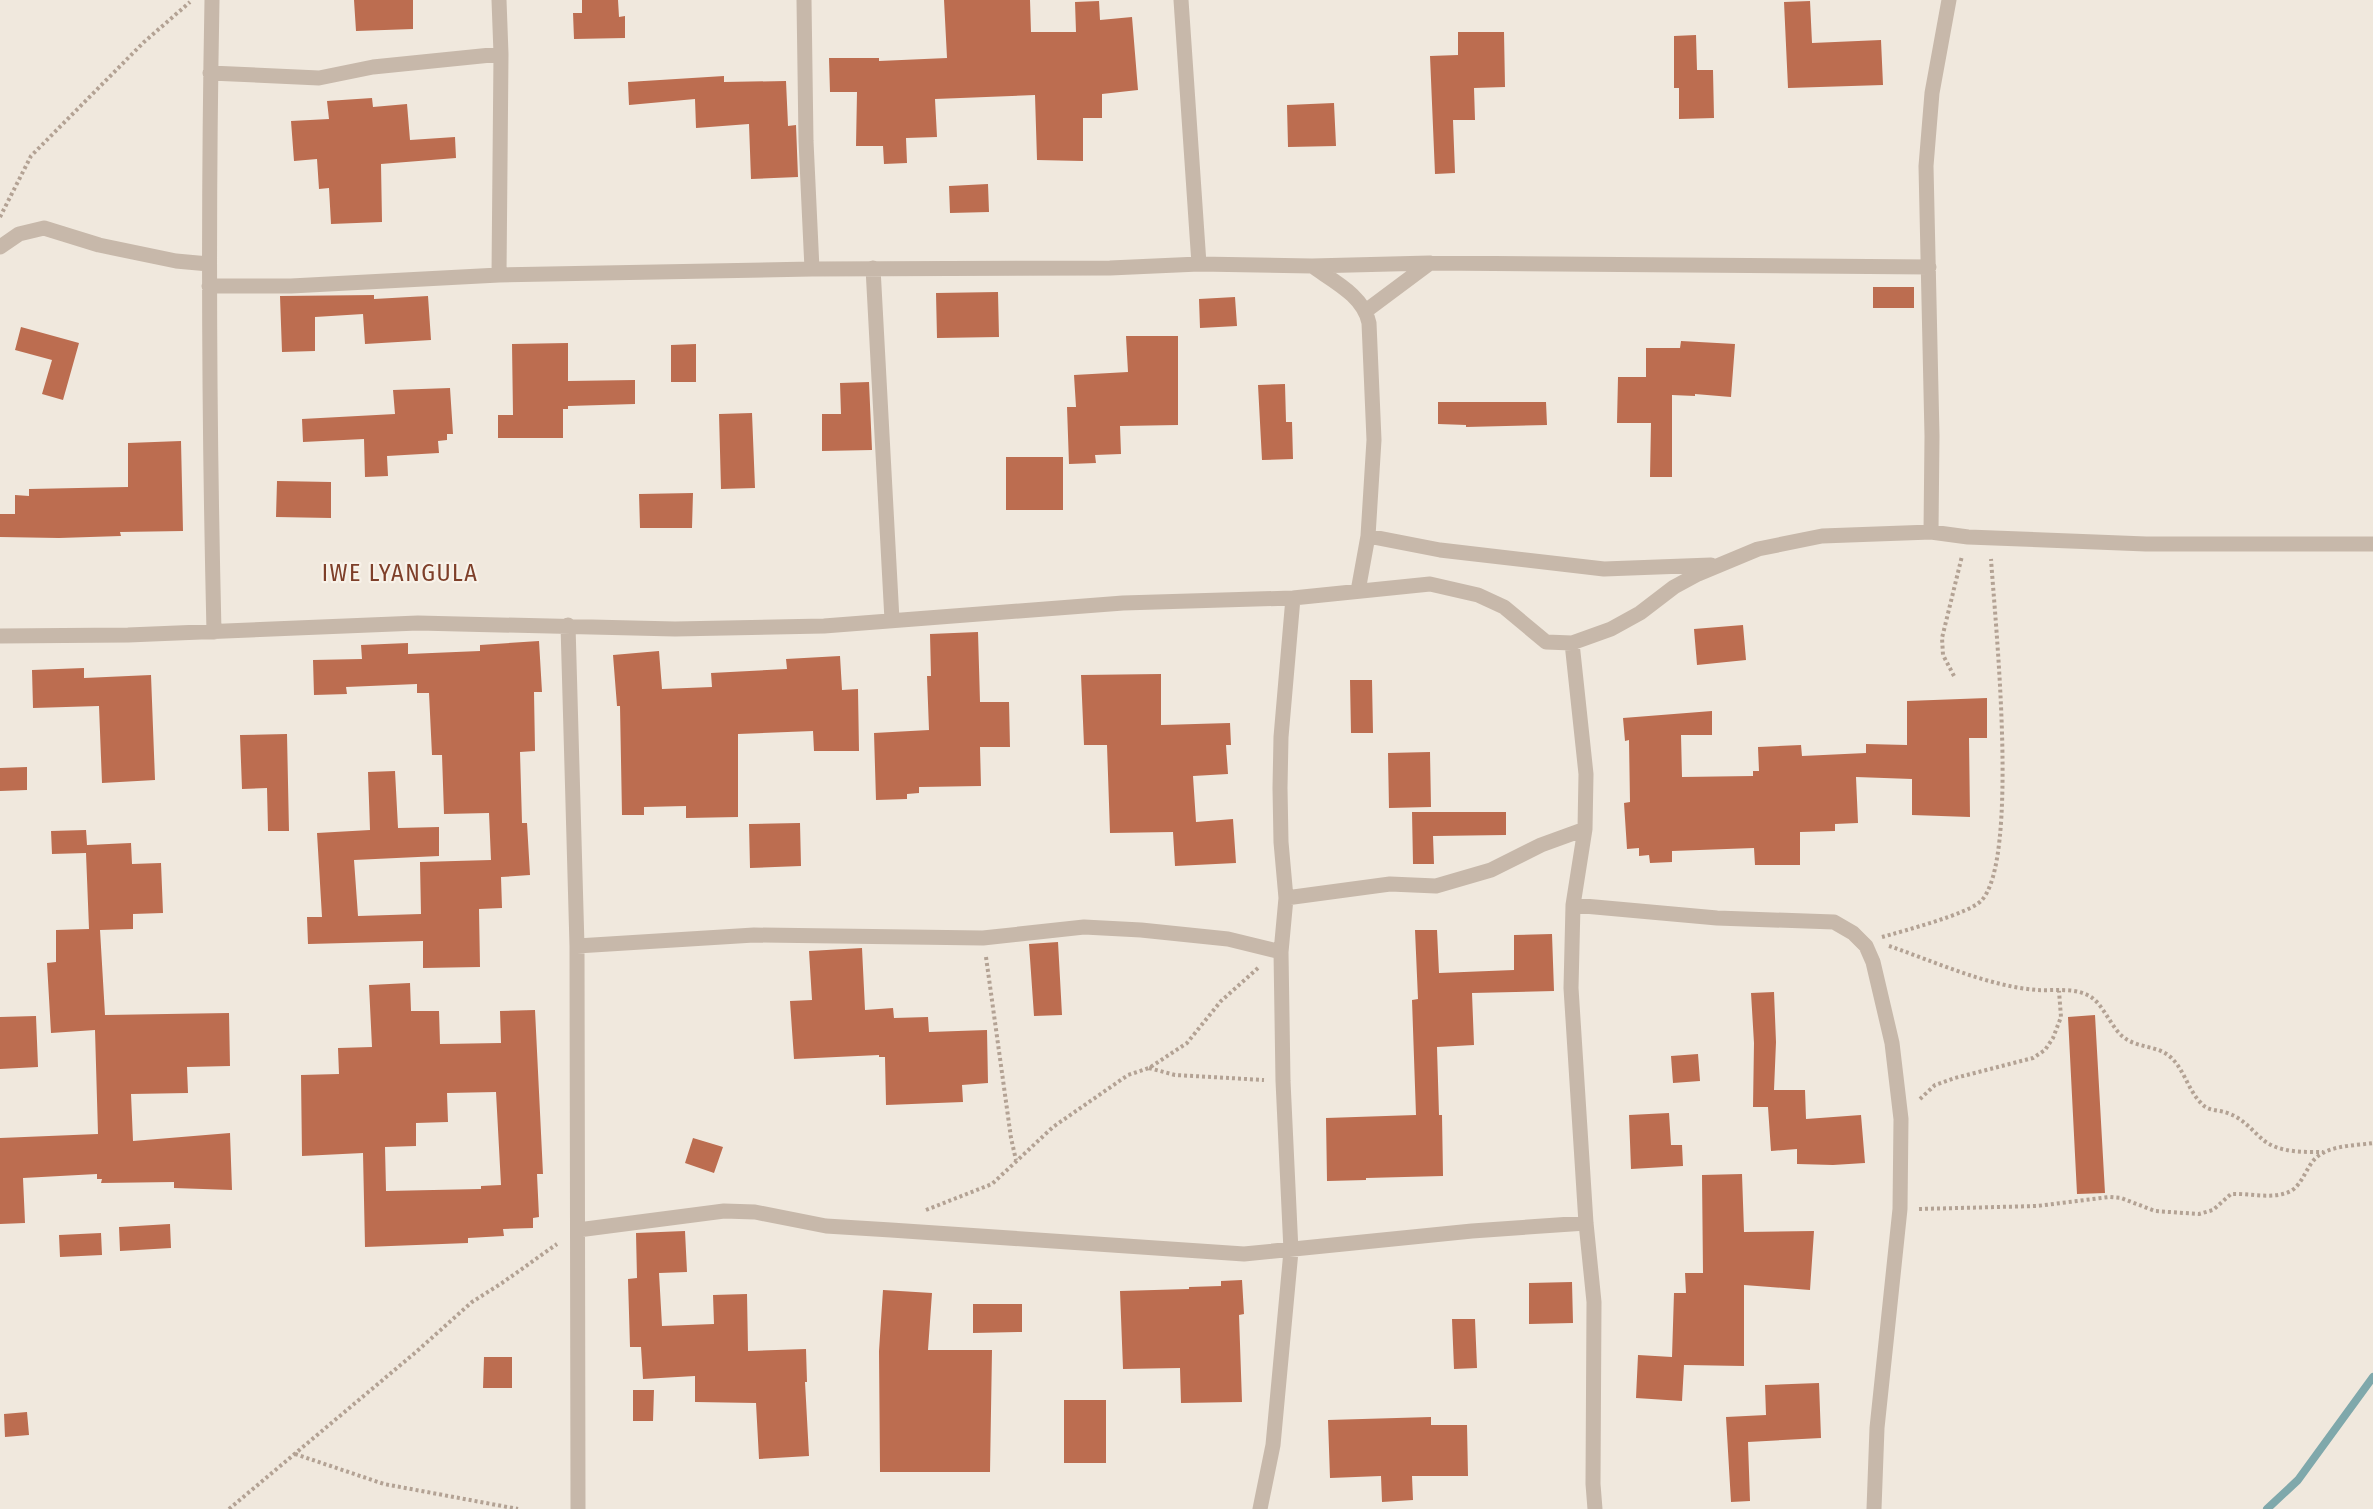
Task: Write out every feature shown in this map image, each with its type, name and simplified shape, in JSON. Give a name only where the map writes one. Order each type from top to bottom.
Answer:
[{"type":"street","points":[[212,0],[209,286],[214,632]]},
{"type":"street","points":[[499,0],[501,54],[499,275]]},
{"type":"street","points":[[804,0],[806,141],[812,269]]},
{"type":"street","points":[[1180,0],[1199,264]]},
{"type":"street","points":[[1931,532],[1927,155],[1932,93],[1949,0]]},
{"type":"street","points":[[210,73],[319,78],[373,67],[501,54]]},
{"type":"street","points":[[0,247],[24,232],[44,228],[99,245],[176,261],[209,264]]},
{"type":"street","points":[[209,286],[291,286],[499,275],[873,268],[1110,268],[1199,264],[1312,266],[1430,263],[1929,267]]},
{"type":"street","points":[[1367,310],[1430,263]]},
{"type":"street","points":[[1312,266],[1346,289],[1367,310],[1372,363],[1374,440],[1368,536],[1358,591]]},
{"type":"street","points":[[873,268],[892,620]]},
{"type":"street","points":[[0,636],[128,635],[418,623],[675,629],[824,626],[1123,603],[1293,598],[1430,584],[1478,595],[1504,607],[1546,642],[1572,643],[1611,629],[1640,613],[1674,587],[1718,566],[1758,549],[1822,536],[1931,532],[1968,537],[2146,544],[2373,544]]},
{"type":"street","points":[[1368,536],[1440,550],[1604,569],[1718,566]]},
{"type":"street","points":[[1260,1509],[1273,1445],[1291,1251],[1283,1081],[1281,952],[1286,898],[1281,842],[1281,737],[1293,598]]},
{"type":"street","points":[[568,625],[577,946],[578,1509]]},
{"type":"street","points":[[1572,643],[1586,774],[1585,829],[1573,906],[1571,988],[1586,1223],[1594,1302],[1593,1484],[1595,1509]]},
{"type":"street","points":[[1286,898],[1390,884],[1436,886],[1491,870],[1541,845],[1585,829]]},
{"type":"street","points":[[1573,906],[1717,918],[1834,922],[1853,933],[1866,946],[1873,962],[1892,1043],[1900,1119],[1900,1209],[1877,1428],[1874,1509]]},
{"type":"street","points":[[577,946],[754,935],[983,938],[1084,927],[1228,939],[1281,952]]},
{"type":"street","points":[[578,1230],[724,1211],[755,1212],[826,1226],[1202,1253],[1244,1254],[1472,1231],[1586,1223]]},
{"type":"path","points":[[0,217],[31,156],[144,42],[192,0]]},
{"type":"path","points":[[1954,676],[1943,655],[1942,638],[1955,576],[1968,537]]},
{"type":"path","points":[[1873,940],[1956,913],[1980,901],[1994,876],[2003,783],[1989,537]]},
{"type":"path","points":[[1853,933],[1994,981],[2031,989],[2076,991],[2092,998],[2115,1029],[2130,1042],[2167,1054],[2178,1064],[2192,1092],[2206,1109],[2229,1113],[2264,1140],[2276,1146],[2294,1151],[2323,1152],[2373,1143]]},
{"type":"path","points":[[983,938],[1016,1161]]},
{"type":"path","points":[[891,1230],[932,1206],[992,1184],[1053,1127],[1085,1103],[1128,1075],[1149,1068],[1187,1043],[1221,1001],[1258,968],[1281,952]]},
{"type":"path","points":[[1900,1119],[1935,1085],[2033,1058],[2045,1050],[2053,1038],[2061,1017],[2059,991]]},
{"type":"path","points":[[1149,1068],[1175,1075],[1283,1081]]},
{"type":"path","points":[[1900,1209],[2037,1206],[2109,1197],[2121,1198],[2155,1211],[2203,1214],[2213,1210],[2231,1194],[2260,1196],[2290,1191],[2300,1183],[2313,1162],[2323,1152]]},
{"type":"path","points":[[229,1509],[472,1302],[578,1230]]},
{"type":"path","points":[[294,1454],[384,1484],[518,1509]]},
{"type":"building","points":[[354,0],[413,0],[413,29],[356,31]]},
{"type":"building","points":[[582,0],[618,0],[619,17],[625,16],[625,38],[574,39],[573,13],[582,13]]},
{"type":"building","points":[[944,0],[1030,0],[1031,32],[1076,32],[1075,2],[1099,1],[1100,20],[1132,17],[1138,90],[1102,94],[1102,118],[1083,118],[1083,161],[1037,160],[1035,95],[935,99],[937,137],[906,138],[907,163],[884,164],[883,146],[856,146],[857,92],[830,92],[829,58],[879,58],[879,61],[947,58]]},
{"type":"building","points":[[1810,1],[1812,43],[1881,40],[1883,85],[1788,88],[1784,2]]},
{"type":"building","points":[[1458,32],[1504,32],[1505,87],[1474,88],[1475,120],[1453,120],[1455,173],[1435,174],[1430,56],[1458,55]]},
{"type":"building","points":[[1696,35],[1697,70],[1713,70],[1714,118],[1679,119],[1679,88],[1674,88],[1674,36]]},
{"type":"building","points":[[724,76],[724,82],[786,81],[788,126],[796,125],[798,177],[751,179],[749,124],[696,128],[695,99],[629,105],[628,82]]},
{"type":"building","points":[[372,98],[373,107],[407,104],[410,140],[455,137],[456,158],[381,164],[382,222],[331,224],[329,188],[319,189],[317,159],[294,161],[291,121],[329,119],[327,101]]},
{"type":"building","points":[[1334,103],[1336,146],[1288,147],[1287,105]]},
{"type":"building","points":[[988,184],[989,212],[950,213],[949,186]]},
{"type":"building","points":[[1873,287],[1914,287],[1914,308],[1873,308]]},
{"type":"building","points":[[998,292],[999,337],[937,338],[936,293]]},
{"type":"building","points":[[374,295],[374,299],[428,296],[431,340],[365,344],[363,314],[315,317],[315,351],[282,352],[280,296]]},
{"type":"building","points":[[1235,297],[1237,326],[1200,328],[1199,299]]},
{"type":"building","points":[[21,327],[79,343],[63,400],[42,394],[52,360],[15,350]]},
{"type":"building","points":[[1126,336],[1178,336],[1178,425],[1120,426],[1121,454],[1095,455],[1096,463],[1069,464],[1067,407],[1076,407],[1074,375],[1128,372]]},
{"type":"building","points":[[1681,341],[1735,344],[1731,397],[1672,395],[1672,477],[1650,477],[1651,423],[1617,423],[1618,377],[1646,377],[1646,348],[1680,348]]},
{"type":"building","points":[[568,343],[568,381],[635,380],[635,404],[568,406],[568,409],[563,409],[563,438],[498,438],[498,415],[513,415],[512,344]]},
{"type":"building","points":[[696,344],[696,382],[671,382],[671,345]]},
{"type":"building","points":[[869,382],[872,450],[822,451],[822,414],[841,414],[840,383]]},
{"type":"building","points":[[1285,384],[1286,422],[1292,422],[1293,459],[1262,460],[1258,385]]},
{"type":"building","points":[[450,388],[453,434],[447,434],[447,440],[438,441],[439,453],[387,456],[388,476],[365,477],[364,439],[303,442],[302,419],[395,414],[393,390]]},
{"type":"building","points":[[1438,402],[1546,402],[1547,425],[1466,427],[1466,425],[1438,424]]},
{"type":"building","points":[[752,413],[755,488],[721,489],[719,414]]},
{"type":"building","points":[[181,441],[183,531],[120,532],[121,536],[0,537],[0,514],[15,514],[15,495],[29,496],[29,489],[128,487],[128,443]]},
{"type":"building","points":[[1006,457],[1063,457],[1063,510],[1006,510]]},
{"type":"building","points":[[277,481],[331,482],[331,518],[276,517]]},
{"type":"building","points":[[693,493],[692,528],[640,528],[639,494]]},
{"type":"building","points":[[1743,625],[1746,660],[1697,665],[1694,629]]},
{"type":"building","points":[[978,632],[980,702],[1009,702],[1010,747],[980,747],[981,786],[919,787],[919,793],[907,794],[907,799],[876,800],[874,733],[929,730],[927,676],[931,676],[930,634]]},
{"type":"building","points":[[539,641],[542,692],[534,692],[535,751],[520,752],[522,823],[527,823],[530,875],[501,877],[502,908],[479,909],[480,967],[423,968],[423,941],[308,944],[307,917],[322,917],[317,833],[370,830],[368,772],[395,771],[398,828],[439,827],[439,856],[354,860],[358,916],[421,914],[420,862],[491,860],[489,813],[444,814],[442,755],[432,755],[429,693],[417,693],[417,684],[346,687],[347,694],[314,695],[313,660],[362,659],[361,645],[408,643],[408,654],[480,651],[480,645]]},
{"type":"building","points":[[659,651],[662,689],[712,687],[711,673],[787,669],[786,659],[840,656],[842,690],[858,689],[859,751],[814,751],[813,731],[738,734],[738,817],[686,818],[686,806],[644,807],[644,815],[622,815],[620,706],[617,706],[613,655]]},
{"type":"building","points":[[84,668],[84,678],[151,675],[155,780],[102,783],[99,706],[33,708],[32,670]]},
{"type":"building","points":[[1161,674],[1161,725],[1230,723],[1231,745],[1226,745],[1228,774],[1193,776],[1196,822],[1233,819],[1236,863],[1175,866],[1173,832],[1110,833],[1107,745],[1084,745],[1081,675]]},
{"type":"building","points":[[1350,680],[1372,680],[1373,733],[1351,733]]},
{"type":"building","points":[[1987,698],[1987,738],[1969,738],[1970,817],[1912,815],[1912,779],[1856,777],[1858,823],[1835,824],[1835,831],[1800,832],[1800,865],[1755,865],[1754,848],[1672,851],[1672,862],[1650,863],[1649,855],[1639,856],[1639,848],[1627,849],[1624,803],[1630,802],[1629,740],[1625,741],[1623,718],[1712,711],[1712,735],[1681,735],[1682,777],[1753,776],[1753,771],[1759,771],[1758,747],[1801,745],[1802,756],[1866,753],[1866,744],[1907,745],[1907,701]]},
{"type":"building","points":[[287,734],[289,831],[268,831],[267,788],[242,789],[240,735]]},
{"type":"building","points":[[1430,752],[1431,807],[1389,808],[1388,753]]},
{"type":"building","points":[[27,767],[27,790],[0,791],[0,768]]},
{"type":"building","points":[[1412,812],[1506,812],[1506,835],[1433,836],[1434,864],[1413,864]]},
{"type":"building","points":[[800,823],[801,866],[750,868],[749,824]]},
{"type":"building","points":[[86,830],[87,845],[131,843],[132,864],[161,863],[163,913],[133,914],[133,929],[100,930],[105,1015],[229,1013],[230,1066],[187,1067],[188,1093],[131,1094],[133,1141],[230,1133],[232,1190],[174,1188],[174,1182],[101,1183],[102,1179],[97,1179],[97,1174],[23,1178],[25,1223],[0,1224],[0,1138],[98,1134],[95,1030],[51,1033],[47,963],[56,962],[56,930],[89,929],[86,853],[52,854],[51,831]]},
{"type":"building","points":[[1415,930],[1437,930],[1439,973],[1514,970],[1514,935],[1552,934],[1554,991],[1472,993],[1474,1045],[1437,1047],[1439,1115],[1442,1115],[1443,1176],[1327,1181],[1326,1118],[1416,1115],[1412,1000],[1418,999]]},
{"type":"building","points":[[1058,942],[1062,1015],[1034,1016],[1029,944]]},
{"type":"building","points":[[862,948],[865,1010],[893,1008],[894,1018],[928,1017],[929,1032],[987,1030],[988,1083],[962,1085],[963,1102],[886,1105],[885,1057],[879,1057],[879,1055],[794,1059],[790,1001],[812,1000],[809,951]]},
{"type":"building","points":[[410,983],[411,1011],[439,1011],[440,1044],[501,1043],[500,1011],[535,1010],[543,1174],[537,1174],[539,1217],[533,1218],[533,1228],[503,1229],[504,1236],[468,1238],[468,1243],[365,1247],[363,1153],[302,1156],[301,1075],[339,1074],[338,1048],[372,1047],[369,985]],"holes":[[[496,1092],[501,1185],[481,1186],[481,1189],[386,1191],[385,1147],[416,1146],[416,1123],[448,1122],[447,1093]]]},
{"type":"building","points":[[1774,992],[1776,1042],[1774,1090],[1805,1090],[1806,1119],[1861,1115],[1865,1163],[1797,1164],[1797,1149],[1771,1151],[1768,1107],[1753,1107],[1754,1043],[1751,993]]},
{"type":"building","points":[[2095,1015],[2105,1193],[2077,1194],[2068,1017]]},
{"type":"building","points":[[36,1016],[38,1067],[0,1069],[0,1017]]},
{"type":"building","points":[[1698,1054],[1700,1081],[1673,1083],[1671,1056]]},
{"type":"building","points":[[1669,1113],[1671,1145],[1682,1145],[1683,1166],[1631,1169],[1629,1115]]},
{"type":"building","points":[[693,1138],[723,1147],[714,1173],[685,1163]]},
{"type":"building","points":[[1742,1174],[1744,1232],[1814,1231],[1810,1290],[1744,1285],[1744,1366],[1684,1365],[1682,1401],[1636,1398],[1638,1355],[1672,1357],[1674,1293],[1686,1293],[1685,1273],[1703,1273],[1702,1175]]},
{"type":"building","points":[[170,1224],[171,1248],[120,1251],[119,1227]]},
{"type":"building","points":[[685,1231],[687,1272],[659,1273],[662,1326],[714,1324],[713,1295],[747,1294],[748,1351],[806,1349],[807,1382],[805,1382],[809,1456],[759,1459],[756,1403],[695,1402],[695,1376],[643,1379],[641,1347],[630,1347],[628,1279],[637,1278],[636,1233]]},
{"type":"building","points":[[101,1233],[102,1255],[60,1257],[59,1235]]},
{"type":"building","points":[[1242,1280],[1244,1314],[1239,1315],[1242,1402],[1181,1403],[1180,1368],[1123,1369],[1120,1291],[1189,1289],[1189,1287],[1221,1286],[1221,1281]]},
{"type":"building","points":[[1572,1282],[1573,1323],[1529,1324],[1529,1283]]},
{"type":"building","points":[[883,1290],[932,1293],[928,1350],[992,1350],[990,1472],[880,1472],[879,1351]]},
{"type":"building","points":[[973,1304],[1022,1304],[1022,1332],[973,1333]]},
{"type":"building","points":[[1452,1319],[1475,1319],[1477,1368],[1454,1369]]},
{"type":"building","points":[[484,1357],[512,1357],[512,1388],[483,1388]]},
{"type":"building","points":[[1819,1383],[1821,1438],[1748,1442],[1750,1501],[1731,1502],[1726,1417],[1766,1415],[1765,1385]]},
{"type":"building","points":[[633,1390],[654,1390],[653,1421],[633,1421]]},
{"type":"building","points":[[1064,1400],[1106,1400],[1106,1463],[1064,1463]]},
{"type":"building","points":[[27,1412],[29,1435],[5,1437],[4,1414]]},
{"type":"building","points":[[1431,1417],[1431,1425],[1467,1425],[1468,1476],[1412,1476],[1413,1500],[1382,1502],[1381,1476],[1330,1478],[1328,1420]]},
{"type":"waterway","points":[[2267,1509],[2298,1480],[2373,1377]]},
{"type":"district","name":"IWE LYANGULA","points":[[400,573]]}]
